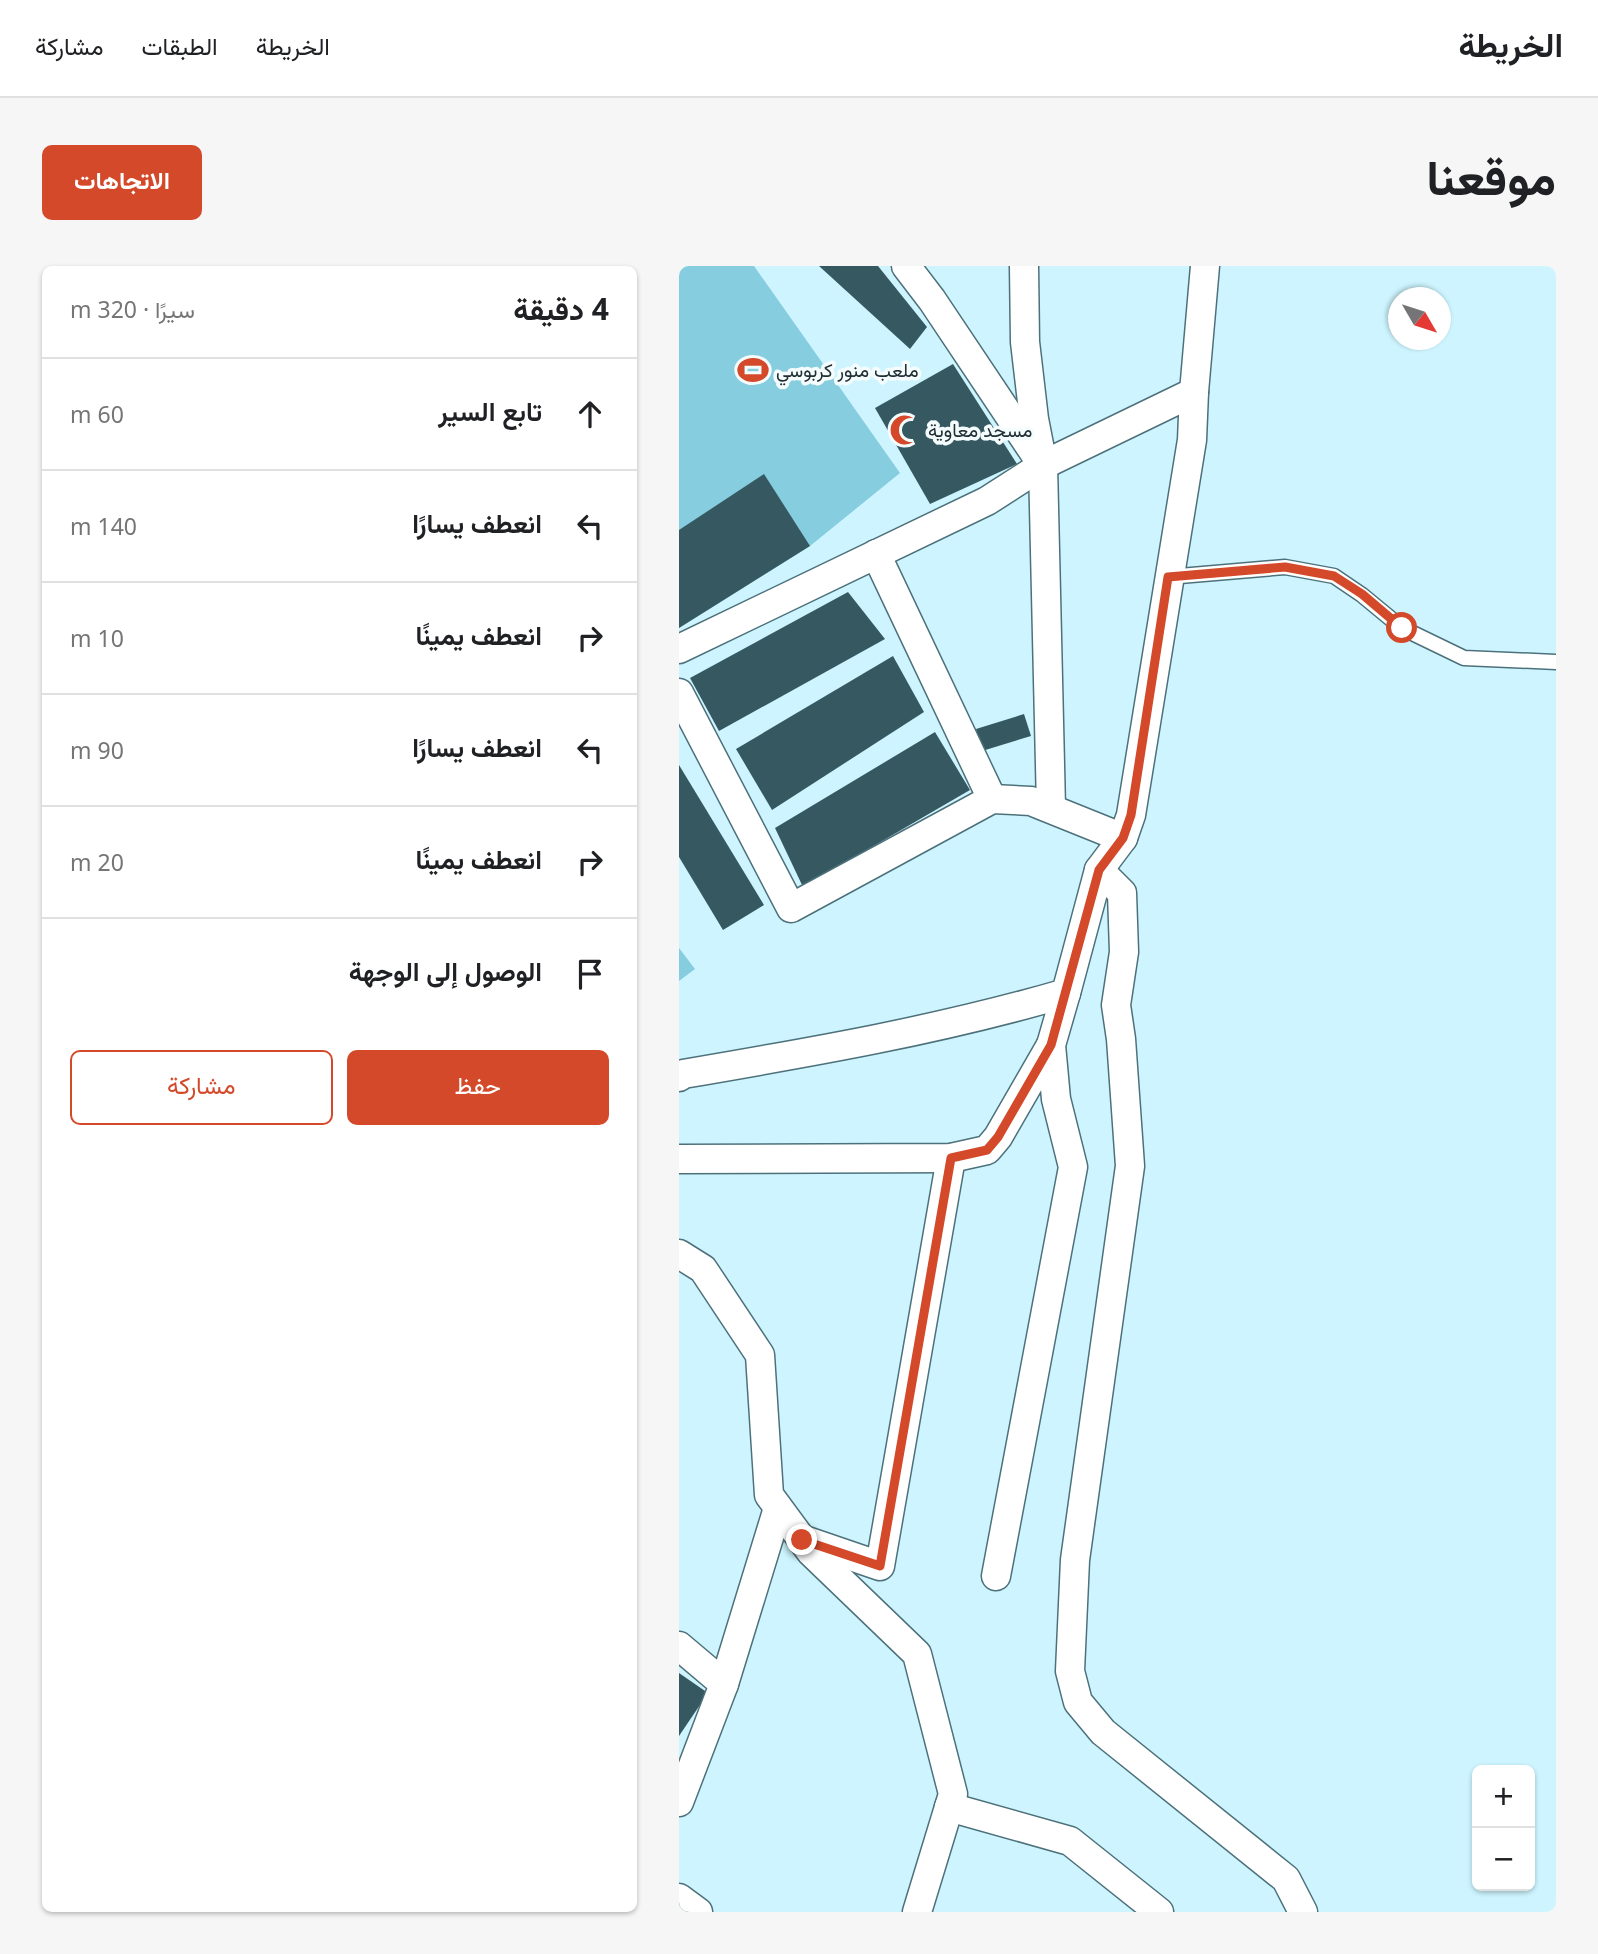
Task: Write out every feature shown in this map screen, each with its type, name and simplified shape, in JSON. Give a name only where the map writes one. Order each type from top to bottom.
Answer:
[{"type":"street","points":[[906,266],[932,300],[1043,465]]},
{"type":"street","points":[[932,300],[934,266]]},
{"type":"street","points":[[1024,266],[1025,342],[1034,419],[1043,465],[1051,808]]},
{"type":"street","points":[[679,1159],[951,1158],[987,1150],[998,1137],[1051,1045],[1099,870],[1123,838],[1131,815],[1192,440],[1205,266]]},
{"type":"street","points":[[679,649],[987,501],[1043,465],[1194,391]]},
{"type":"street","points":[[876,554],[992,799]]},
{"type":"street","points":[[679,693],[791,908],[992,799],[1031,801],[1123,838]]},
{"type":"street","points":[[1099,870],[1122,893],[1124,952],[1116,1005],[1130,1166],[1075,1560],[1070,1671],[1078,1702],[1103,1732],[1286,1879],[1303,1912]]},
{"type":"street","points":[[679,1077],[683,1074],[867,1042],[1001,1012],[1066,993]]},
{"type":"street","points":[[996,1576],[1073,1167],[1056,1099],[1051,1045]]},
{"type":"street","points":[[802,1540],[880,1566],[951,1158]]},
{"type":"street","points":[[679,1254],[703,1269],[760,1355],[769,1495],[811,1552],[917,1654],[953,1794],[917,1912]]},
{"type":"street","points":[[679,1802],[724,1684],[778,1508]]},
{"type":"street","points":[[679,1646],[724,1684]]},
{"type":"street","points":[[949,1807],[1070,1841],[1160,1912]]},
{"type":"street","points":[[679,1898],[698,1912]]},
{"type":"lane","points":[[1168,577],[1285,567],[1334,576],[1362,594],[1402,628],[1464,658],[1556,662]]},
{"type":"shaded area","name":"ملعب منور كربوسي","points":[[679,266],[754,266],[900,473],[810,546],[679,628]]},
{"type":"shaded area","points":[[679,948],[695,969],[679,981]]},
{"type":"building","points":[[819,266],[878,266],[927,327],[910,349]]},
{"type":"building","points":[[953,364],[1017,464],[930,504],[875,408]]},
{"type":"building","points":[[764,474],[810,546],[679,628],[679,530]]},
{"type":"building","points":[[848,592],[885,639],[719,731],[690,678]]},
{"type":"building","points":[[893,656],[924,712],[772,810],[736,749]]},
{"type":"building","points":[[1024,714],[1031,736],[982,751],[976,729]]},
{"type":"building","points":[[935,732],[970,790],[803,887],[775,828]]},
{"type":"building","points":[[679,765],[764,905],[723,930],[679,857]]},
{"type":"building","points":[[679,1673],[708,1693],[679,1736]]},
{"type":"place","name":"ملعب منور كربوسي","points":[[753,370]]},
{"type":"place","name":"مسجد معاوية","points":[[905,430]]},
{"type":"route","points":[[802,1540],[880,1566],[951,1158],[987,1150],[998,1137],[1051,1045],[1099,870],[1123,838],[1131,815],[1168,577],[1285,567],[1334,576],[1362,594],[1402,628]]}]
